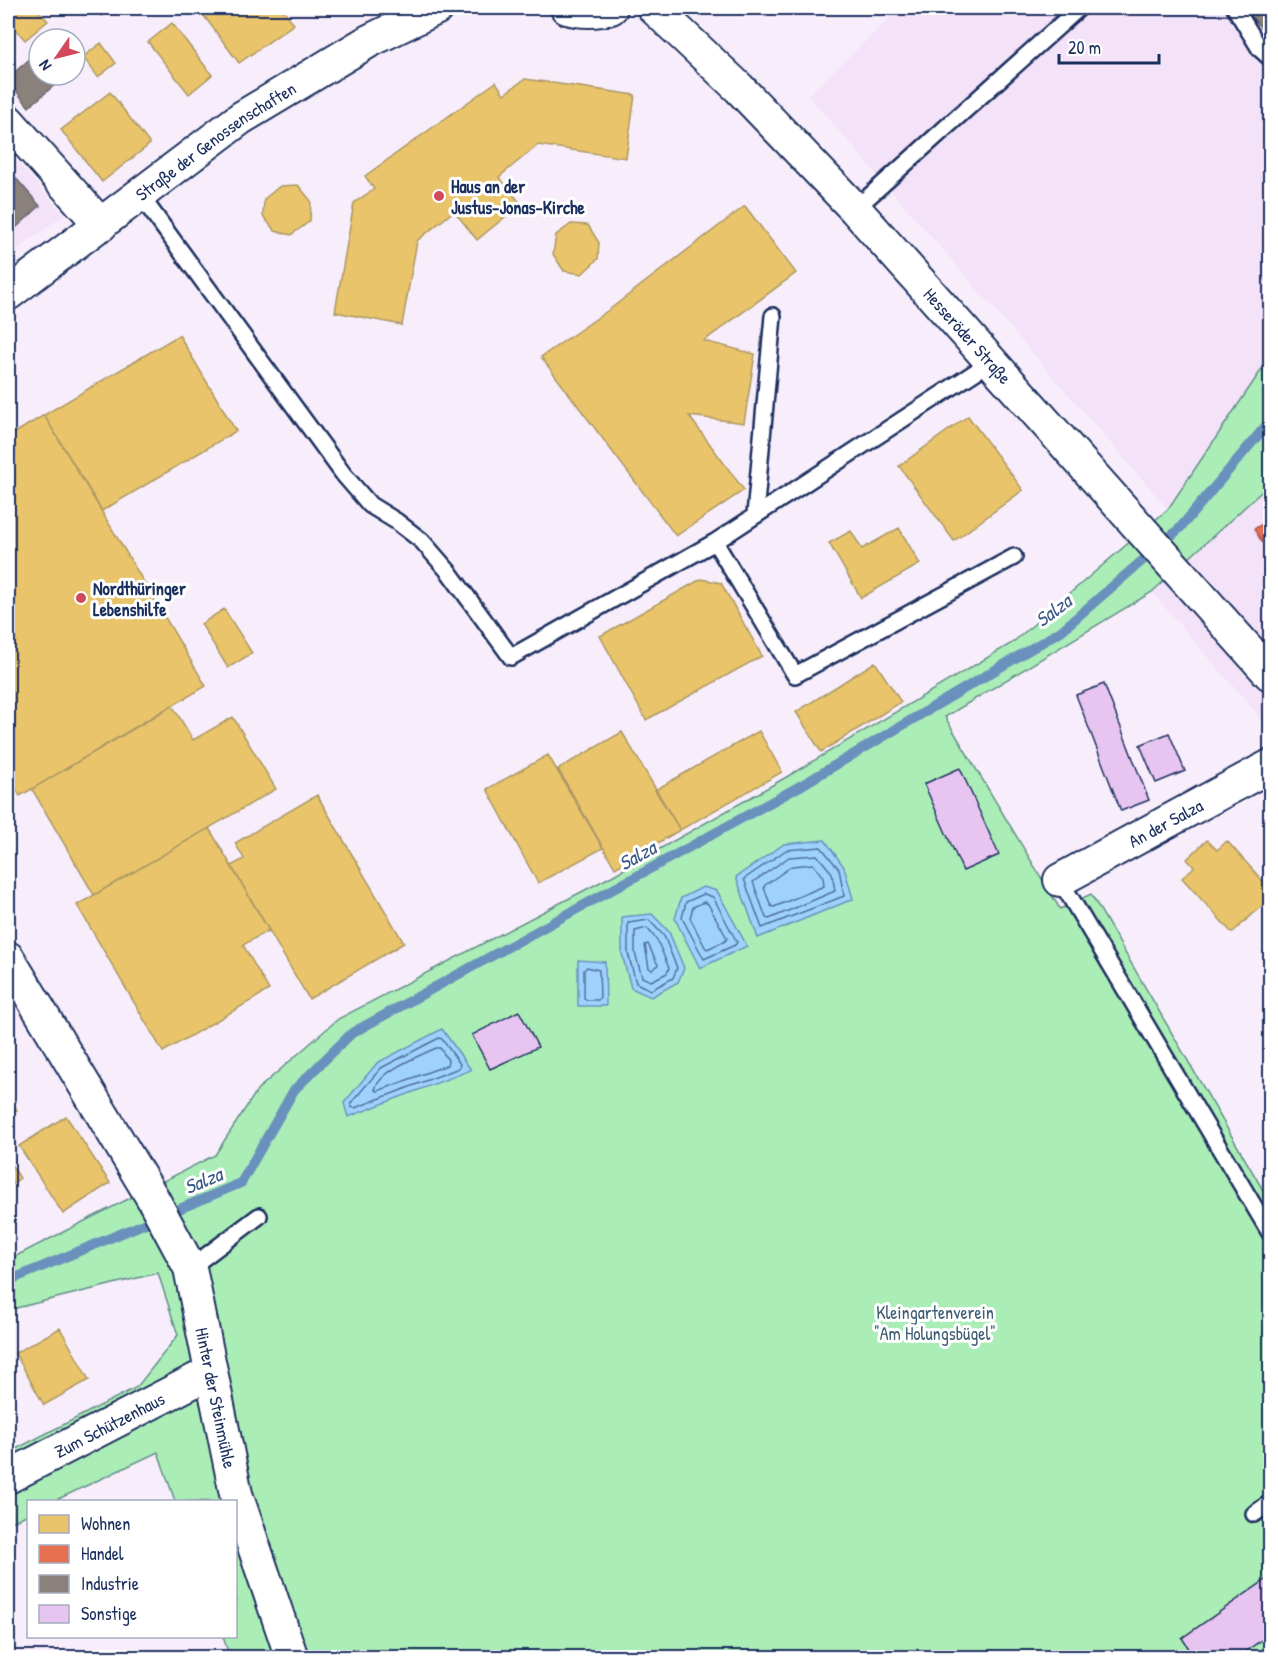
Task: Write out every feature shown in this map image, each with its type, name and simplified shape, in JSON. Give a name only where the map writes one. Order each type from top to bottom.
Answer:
[{"type":"street","name":"Straße der Genossenschaften","points":[[8,294],[241,118],[369,41],[436,8]]},
{"type":"street","points":[[567,8],[601,11],[611,8]]},
{"type":"street","name":"Hesseröder Straße","points":[[654,8],[739,88],[855,209],[1270,674]]},
{"type":"street","points":[[8,121],[101,225]]},
{"type":"street","name":"An der Salza","points":[[1060,880],[1270,766]]},
{"type":"street","name":"Hinter der Steinmühle","points":[[8,958],[152,1197],[183,1255],[236,1494],[292,1658]]},
{"type":"street","name":"Zum Schützenhaus","points":[[8,1477],[210,1372]]},
{"type":"lane","points":[[855,209],[1079,8]]},
{"type":"lane","points":[[1235,8],[1260,49],[1270,58]]},
{"type":"lane","points":[[140,195],[344,475],[370,505],[422,541],[449,572],[511,657],[715,542],[992,361]]},
{"type":"lane","points":[[755,515],[773,316]]},
{"type":"lane","points":[[715,542],[795,675],[1014,557]]},
{"type":"lane","points":[[1060,880],[1270,1233]]},
{"type":"lane","points":[[183,1255],[259,1216]]},
{"type":"lane","points":[[1254,1514],[1270,1503]]},
{"type":"shaded area","points":[[901,8],[1270,8],[1270,357],[1168,509],[808,95]]},
{"type":"shaded area","points":[[8,151],[64,215],[8,256]]},
{"type":"shaded area","points":[[1270,484],[1270,729],[1152,592]]},
{"type":"green space","name":"Kleingartenverein \"Am Holungsbügel\"","points":[[1270,357],[1270,484],[1152,592],[945,717],[1060,909],[1091,894],[1270,1202],[1270,1657],[230,1657],[223,1638],[237,1638],[237,1500],[175,1500],[158,1452],[56,1500],[27,1500],[27,1514],[8,1524],[8,1453],[137,1387],[178,1335],[158,1273],[8,1310],[8,1260],[215,1155],[258,1089],[338,1019],[610,877],[783,779],[1012,643],[1168,509]]},
{"type":"water","points":[[825,840],[844,867],[853,899],[758,938],[736,877],[784,844]]},
{"type":"water","points":[[703,887],[717,891],[747,946],[700,968],[675,919],[681,898]]},
{"type":"water","points":[[652,914],[669,932],[684,968],[678,982],[651,997],[631,988],[622,954],[622,917]]},
{"type":"water","points":[[578,960],[605,962],[606,1006],[578,1006]]},
{"type":"water","points":[[442,1029],[471,1070],[348,1117],[344,1103],[377,1063]]},
{"type":"building: Wohnen","points":[[8,8],[36,8],[48,21],[41,27],[27,27],[25,40],[8,21]]},
{"type":"building: Wohnen","points":[[95,8],[111,8],[102,16]]},
{"type":"building: Wohnen","points":[[198,8],[282,8],[294,24],[239,63]]},
{"type":"building: Wohnen","points":[[172,23],[212,75],[189,94],[148,42]]},
{"type":"building: Wohnen","points":[[101,43],[116,63],[98,77],[87,62],[87,54]]},
{"type":"building: Wohnen","name":"Haus an der Justus-Jonas-Kirche","points":[[525,79],[635,95],[626,158],[538,145],[499,177],[521,204],[477,240],[454,211],[417,241],[402,325],[335,312],[354,203],[374,189],[365,176],[496,82],[504,94]]},
{"type":"building: Wohnen","points":[[110,92],[150,144],[102,182],[61,130]]},
{"type":"building: Wohnen","points":[[298,185],[311,201],[310,221],[291,235],[275,231],[263,216],[264,199],[280,186]]},
{"type":"building: Wohnen","points":[[745,206],[796,273],[704,341],[755,354],[744,423],[689,416],[744,490],[676,536],[541,357],[610,309]]},
{"type":"building: Wohnen","points":[[571,224],[588,225],[599,243],[598,259],[582,274],[564,271],[553,254],[556,235]]},
{"type":"building: Wohnen","points":[[179,335],[236,431],[102,511],[44,415]]},
{"type":"building: Wohnen","name":"Nordthüringer Lebenshilfe","points":[[44,415],[206,686],[20,796],[8,775],[8,437]]},
{"type":"building: Wohnen","points":[[968,416],[1023,490],[954,541],[899,466]]},
{"type":"building: Wohnen","points":[[899,528],[920,564],[861,598],[829,543],[851,531],[862,549]]},
{"type":"building: Wohnen","points":[[701,579],[721,583],[762,656],[646,720],[600,636]]},
{"type":"building: Wohnen","points":[[224,609],[252,653],[228,668],[201,624]]},
{"type":"building: Wohnen","points":[[875,662],[901,702],[821,752],[796,712]]},
{"type":"building: Wohnen","points":[[172,705],[193,740],[233,717],[276,789],[94,895],[32,789]]},
{"type":"building: Wohnen","points":[[759,731],[782,772],[680,830],[655,790]]},
{"type":"building: Wohnen","points":[[622,732],[680,830],[615,868],[558,769]]},
{"type":"building: Wohnen","points":[[548,755],[603,848],[538,883],[487,789]]},
{"type":"building: Wohnen","points":[[317,795],[404,943],[309,999],[231,866],[244,859],[235,843]]},
{"type":"building: Wohnen","points":[[209,828],[269,930],[243,945],[269,990],[163,1052],[77,905]]},
{"type":"building: Wohnen","points":[[1207,840],[1217,850],[1227,841],[1270,889],[1270,898],[1232,933],[1182,878],[1194,867],[1187,859]]},
{"type":"building: Wohnen","points":[[8,1094],[17,1110],[8,1116]]},
{"type":"building: Wohnen","points":[[66,1116],[110,1183],[63,1214],[19,1146]]},
{"type":"building: Wohnen","points":[[8,1160],[20,1178],[8,1187]]},
{"type":"building: Wohnen","points":[[60,1328],[89,1380],[44,1405],[15,1353]]},
{"type":"building: Handel","points":[[1270,519],[1270,555],[1254,529]]},
{"type":"building: Industrie","points":[[1245,8],[1270,8],[1270,37],[1257,23]]},
{"type":"building: Industrie","points":[[27,61],[27,87],[52,87],[29,107],[8,78]]},
{"type":"building: Industrie","points":[[8,169],[40,206],[8,235]]},
{"type":"building: Sonstige","points":[[1104,684],[1149,800],[1121,811],[1076,695]]},
{"type":"building: Sonstige","points":[[1169,733],[1185,771],[1156,783],[1140,745]]},
{"type":"building: Sonstige","points":[[960,768],[999,855],[963,871],[924,784]]},
{"type":"building: Sonstige","points":[[519,1011],[538,1047],[490,1069],[472,1035]]},
{"type":"building: Sonstige","points":[[1270,1577],[1270,1634],[1236,1658],[1195,1658],[1182,1638]]},
{"type":"waterway","name":"Salza","points":[[8,1281],[241,1183],[294,1090],[352,1033],[802,785],[1061,631],[1180,528],[1270,421]]},
{"type":"place","name":"Haus an der Justus-Jonas-Kirche","points":[[439,196]]},
{"type":"place","name":"Nordthüringer Lebenshilfe","points":[[81,598]]}]
